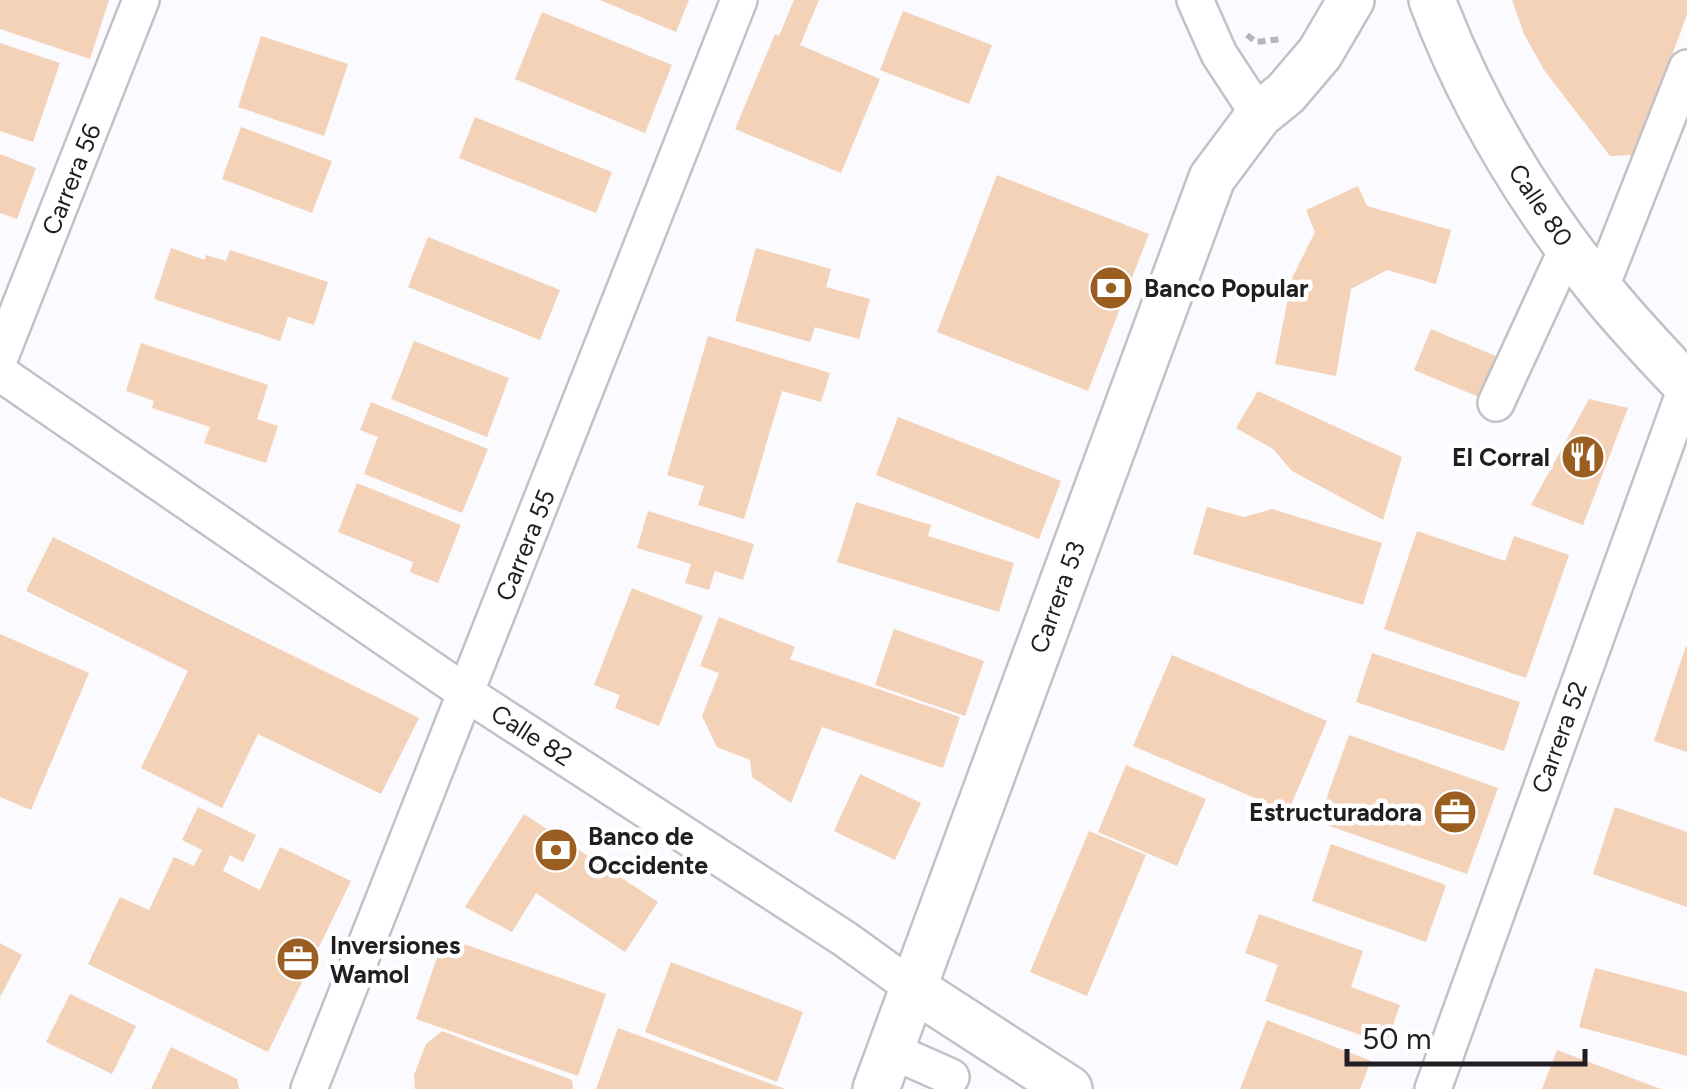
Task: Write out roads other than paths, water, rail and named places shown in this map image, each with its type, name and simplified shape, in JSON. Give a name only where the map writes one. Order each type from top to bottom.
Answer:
[{"type":"main road","name":"Carrera 53","points":[[883,1069],[1212,178],[1258,115],[1286,93],[1320,53],[1351,0]]},
{"type":"main road","name":"Calle 80","points":[[1432,0],[1477,100],[1519,175],[1600,289],[1687,386]]},
{"type":"main road","name":"Calle 82","points":[[912,988],[1056,1087]]},
{"type":"street","name":"Carrera 56","points":[[0,357],[142,0]]},
{"type":"street","name":"Carrera 55","points":[[309,1089],[739,0]]},
{"type":"street","points":[[1194,0],[1219,54],[1258,115]]},
{"type":"street","points":[[1600,289],[1687,68]]},
{"type":"street","points":[[1496,403],[1568,247]]},
{"type":"street","name":"Calle 82","points":[[0,373],[466,693],[845,939],[912,988]]},
{"type":"street","name":"Carrera 52","points":[[1432,1089],[1687,386]]},
{"type":"street","points":[[883,1069],[959,1085]]},
{"type":"place","name":"Banco Popular","points":[[1111,288]]},
{"type":"place","name":"El Corral","points":[[1583,457]]},
{"type":"place","name":"Estructuradora","points":[[1455,812]]},
{"type":"place","name":"Banco de Occidente","points":[[556,850]]},
{"type":"place","name":"Inversiones Wamol","points":[[298,959]]}]
